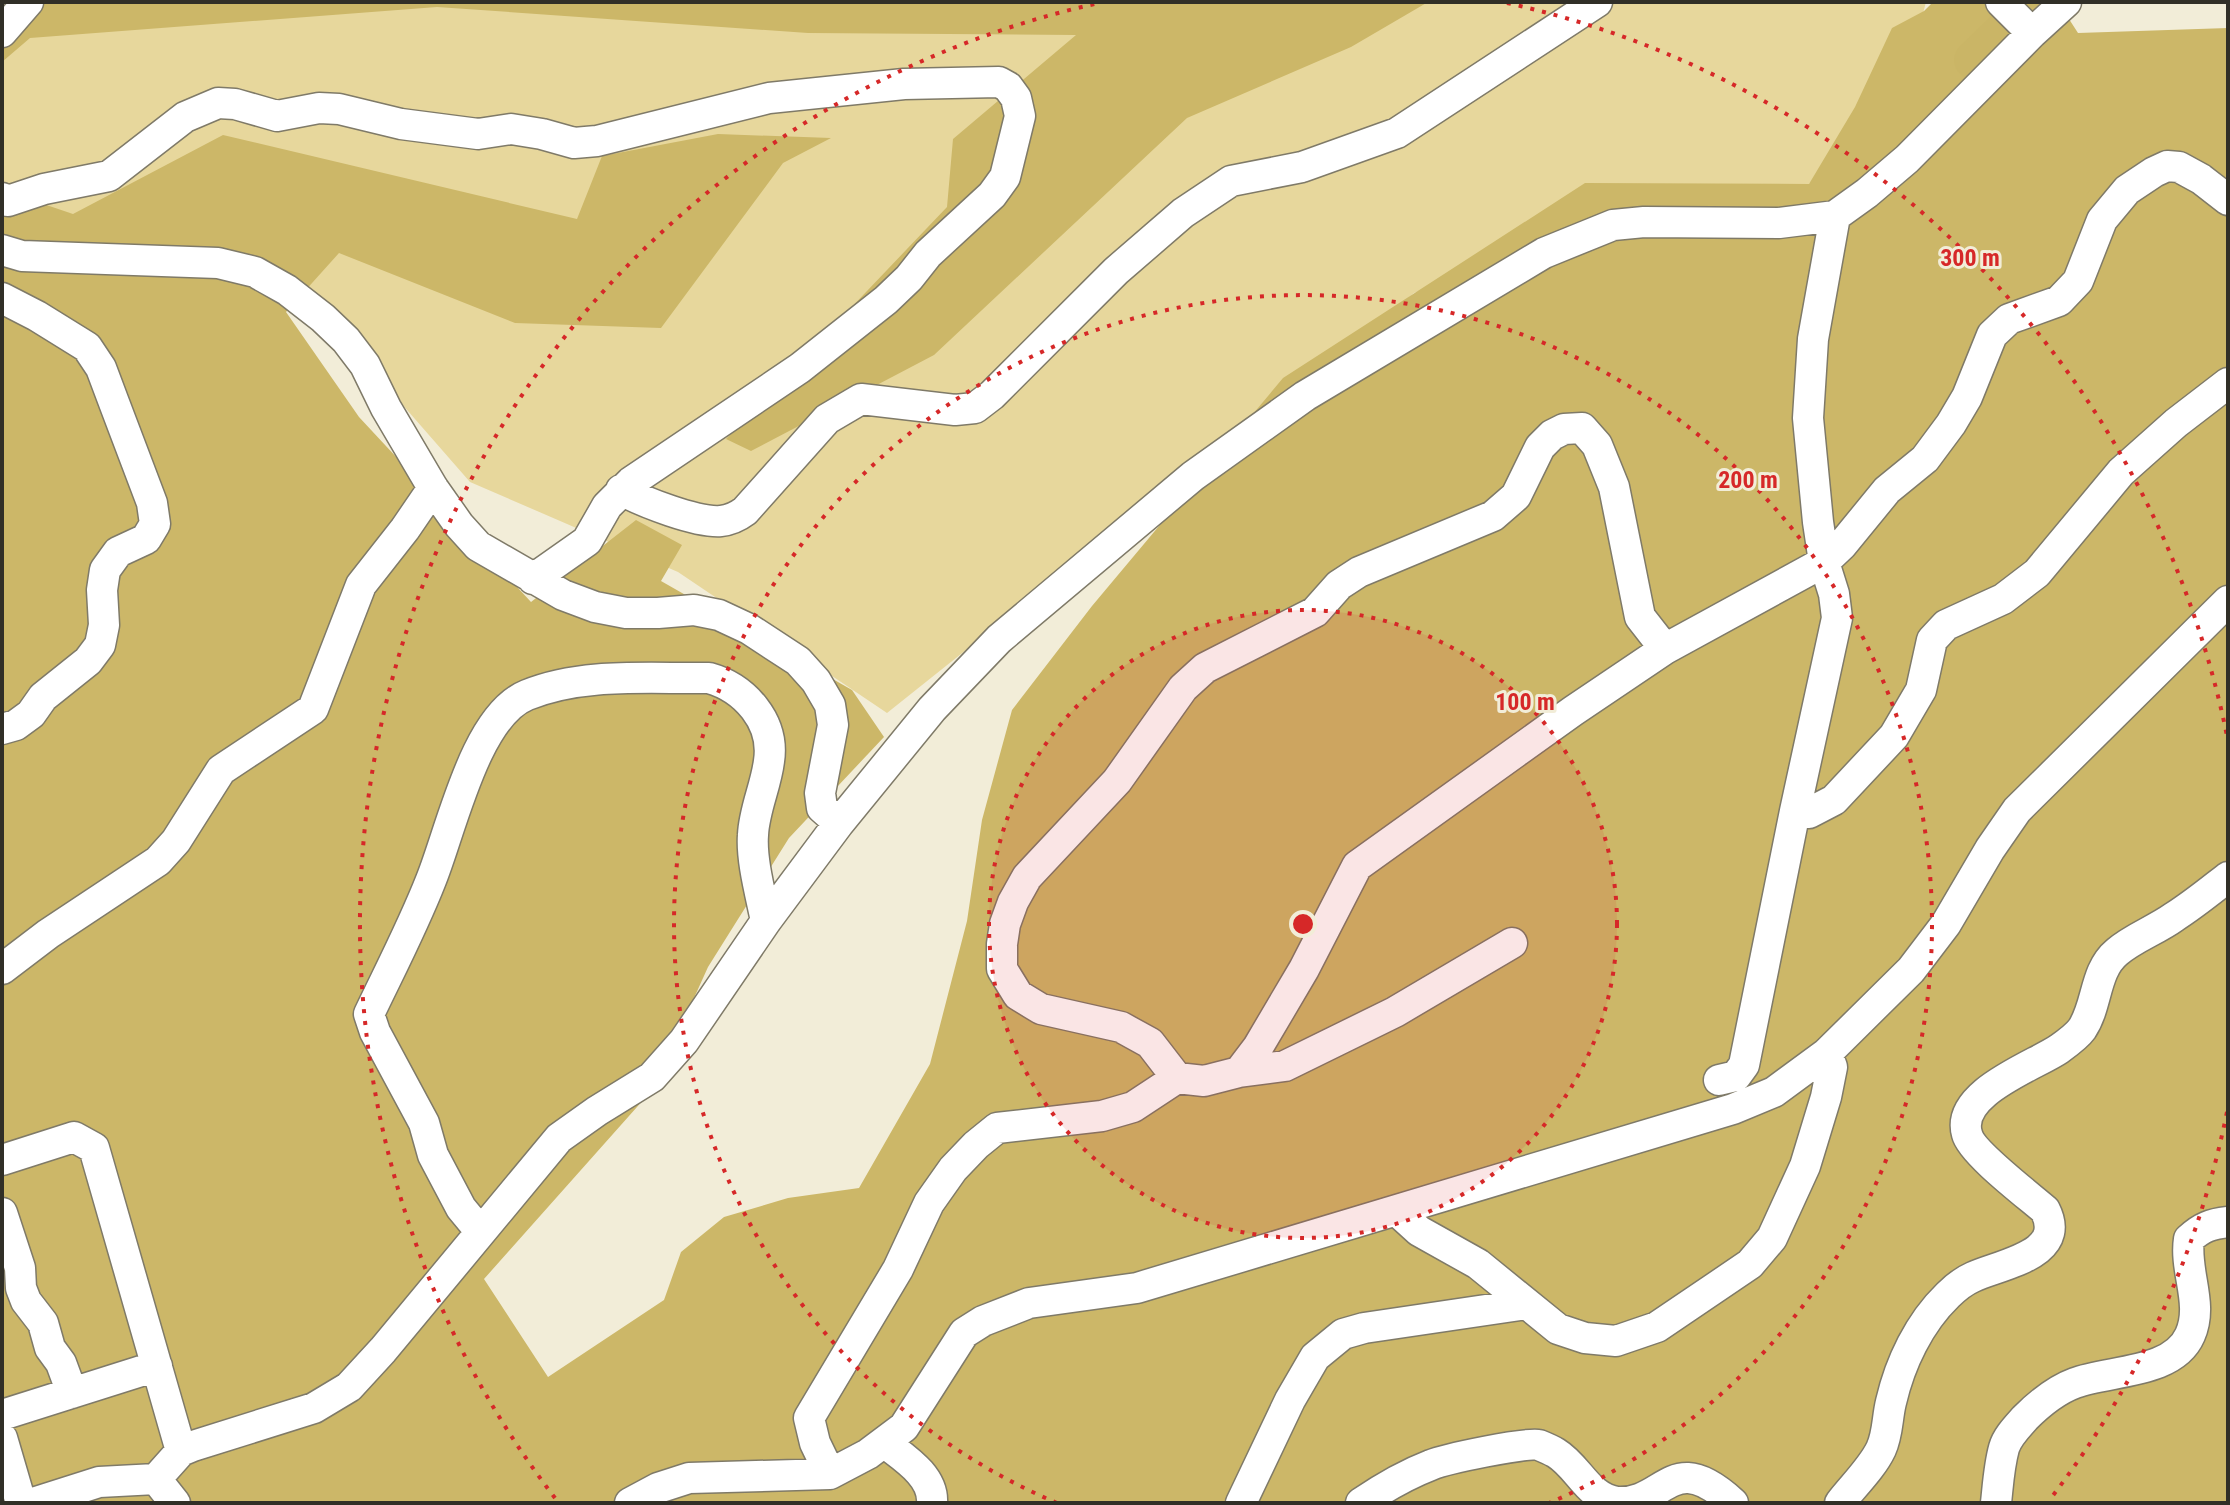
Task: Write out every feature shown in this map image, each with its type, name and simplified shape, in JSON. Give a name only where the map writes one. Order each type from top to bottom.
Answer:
[{"type":"street","points":[[2,32],[28,2]]},
{"type":"street","points":[[621,490],[638,499],[718,522],[735,518],[745,511],[827,419],[861,399],[955,410],[975,408],[992,395],[1116,271],[1183,213],[1231,181],[1302,167],[1397,133],[1597,2]]},
{"type":"street","points":[[2001,2],[2032,33]]},
{"type":"street","points":[[33,1503],[99,1482],[156,1479],[181,1451],[314,1408],[349,1387],[559,1138],[652,1077],[684,1041],[766,921],[839,823],[932,709],[999,639],[1193,476],[1317,389],[1544,253],[1613,225],[1644,222],[1779,223],[1835,216],[1907,159],[2066,2]]},
{"type":"street","points":[[2,198],[8,201],[44,189],[109,176],[185,117],[218,103],[235,104],[277,116],[319,108],[339,109],[401,124],[478,134],[511,129],[574,143],[597,141],[769,98],[904,84],[999,82],[1008,87],[1016,98],[1020,116],[1005,177],[992,195],[928,254],[886,300],[800,368],[621,490],[607,506],[587,541],[533,579]]},
{"type":"street","points":[[1239,1072],[1258,1047],[1304,969],[1357,866],[1665,649],[1824,562],[1887,490],[1925,459],[1951,424],[1967,397],[1992,335],[2009,319],[2059,301],[2078,281],[2102,220],[2127,190],[2167,166],[2179,167],[2228,200]]},
{"type":"street","points":[[1719,1080],[1736,1076],[1744,1065],[1837,618],[1818,522],[1808,418],[1813,339],[1835,216]]},
{"type":"street","points":[[2,250],[22,256],[218,263],[255,272],[287,290],[346,340],[365,365],[386,408],[433,488],[478,546],[563,595],[595,607],[626,613],[694,610],[719,615],[749,629],[798,661],[816,681],[830,705],[833,725],[820,793],[822,808],[839,823]]},
{"type":"street","points":[[2,298],[87,347],[101,368],[152,503],[155,524],[146,539],[118,552],[105,570],[102,590],[104,625],[100,645],[88,661],[43,697],[31,714],[16,725],[2,729]]},
{"type":"street","points":[[1795,811],[1809,813],[1834,800],[1894,736],[1921,690],[1932,640],[1946,625],[2003,599],[2037,573],[2121,472],[2176,423],[2223,393]]},
{"type":"street","points":[[1177,1078],[1150,1043],[1121,1027],[1041,1009],[1018,995],[1002,969],[1002,944],[1013,902],[1027,877],[1117,781],[1183,688],[1205,668],[1315,612],[1339,585],[1359,572],[1493,516],[1516,496],[1540,447],[1552,435],[1564,429],[1582,428],[1597,445],[1614,487],[1640,617],[1665,649]]},
{"type":"street","points":[[2,969],[48,934],[158,861],[176,841],[221,770],[313,709],[361,585],[433,488]]},
{"type":"street","points":[[630,1503],[658,1488],[689,1478],[830,1474],[885,1443],[904,1427],[964,1333],[983,1321],[1029,1303],[1137,1288],[1733,1109],[1774,1092],[1827,1053],[1911,970],[1946,924],[2017,810],[2228,601]]},
{"type":"street","points":[[480,1231],[461,1208],[433,1155],[424,1123],[369,1014],[431,881],[458,799],[489,730],[503,710],[525,695],[563,684],[602,680],[709,678],[723,682],[744,696],[759,714],[768,735],[770,759],[752,834],[766,921]]},
{"type":"street","points":[[1840,1503],[1880,1452],[1898,1377],[1917,1334],[1933,1312],[1970,1278],[2033,1253],[2050,1235],[2052,1223],[2045,1210],[1975,1149],[1966,1134],[1967,1117],[1976,1100],[2002,1080],[2059,1049],[2081,1030],[2091,1010],[2105,963],[2119,950],[2174,917],[2228,877]]},
{"type":"street","points":[[830,1474],[815,1443],[809,1418],[898,1269],[929,1203],[953,1169],[997,1128],[1102,1116],[1133,1107],[1177,1078],[1204,1081],[1239,1072],[1285,1066],[1395,1012],[1512,943]]},
{"type":"street","points":[[1397,1211],[1419,1231],[1478,1264],[1558,1329],[1585,1338],[1616,1341],[1657,1327],[1750,1264],[1772,1238],[1805,1166],[1826,1097],[1832,1067],[1827,1053]]},
{"type":"street","points":[[2,1160],[74,1137],[94,1148],[181,1451]]},
{"type":"street","points":[[2,1213],[26,1301],[43,1323],[50,1348],[61,1363],[72,1393]]},
{"type":"street","points":[[1996,1503],[2004,1446],[2015,1430],[2055,1392],[2075,1382],[2156,1364],[2169,1359],[2179,1350],[2190,1336],[2196,1310],[2188,1265],[2189,1239],[2201,1228],[2228,1222]]},
{"type":"street","points":[[1241,1503],[1290,1400],[1315,1357],[1343,1334],[1364,1328],[1526,1304]]},
{"type":"street","points":[[2,1415],[157,1366]]},
{"type":"street","points":[[2,1438],[21,1503]]},
{"type":"street","points":[[885,1443],[919,1470],[933,1493],[932,1503]]},
{"type":"street","points":[[1361,1503],[1391,1483],[1434,1463],[1518,1445],[1538,1445],[1558,1454],[1592,1490],[1605,1499],[1630,1503],[1680,1479],[1702,1481],[1733,1503]]},
{"type":"street","points":[[156,1479],[175,1503]]},
{"type":"shaded area","points":[[2,2],[1926,2],[1904,86],[1809,184],[1659,187],[1414,293],[887,713],[678,572],[470,482],[249,229],[2,208]]},
{"type":"shaded area","points":[[2,2],[1428,2],[1351,47],[1187,118],[934,355],[751,451],[726,439],[947,207],[953,139],[1076,35],[808,33],[437,7],[30,38],[2,62]]},
{"type":"shaded area","points":[[1933,2],[2058,2],[2078,33],[2228,28],[2228,1503],[2,1503],[2,190],[73,214],[223,135],[577,219],[602,156],[718,134],[831,138],[783,163],[661,328],[515,323],[339,253],[286,312],[359,417],[531,602],[636,520],[682,545],[661,581],[852,690],[884,737],[789,838],[708,967],[653,1089],[484,1279],[548,1377],[664,1300],[681,1252],[724,1217],[788,1198],[859,1188],[930,1064],[967,921],[982,820],[1012,710],[1092,606],[1283,378],[1585,183],[1809,184],[1855,107],[1892,28],[1924,11]]},
{"type":"waterway","points":[[1973,60],[2033,2]]}]
